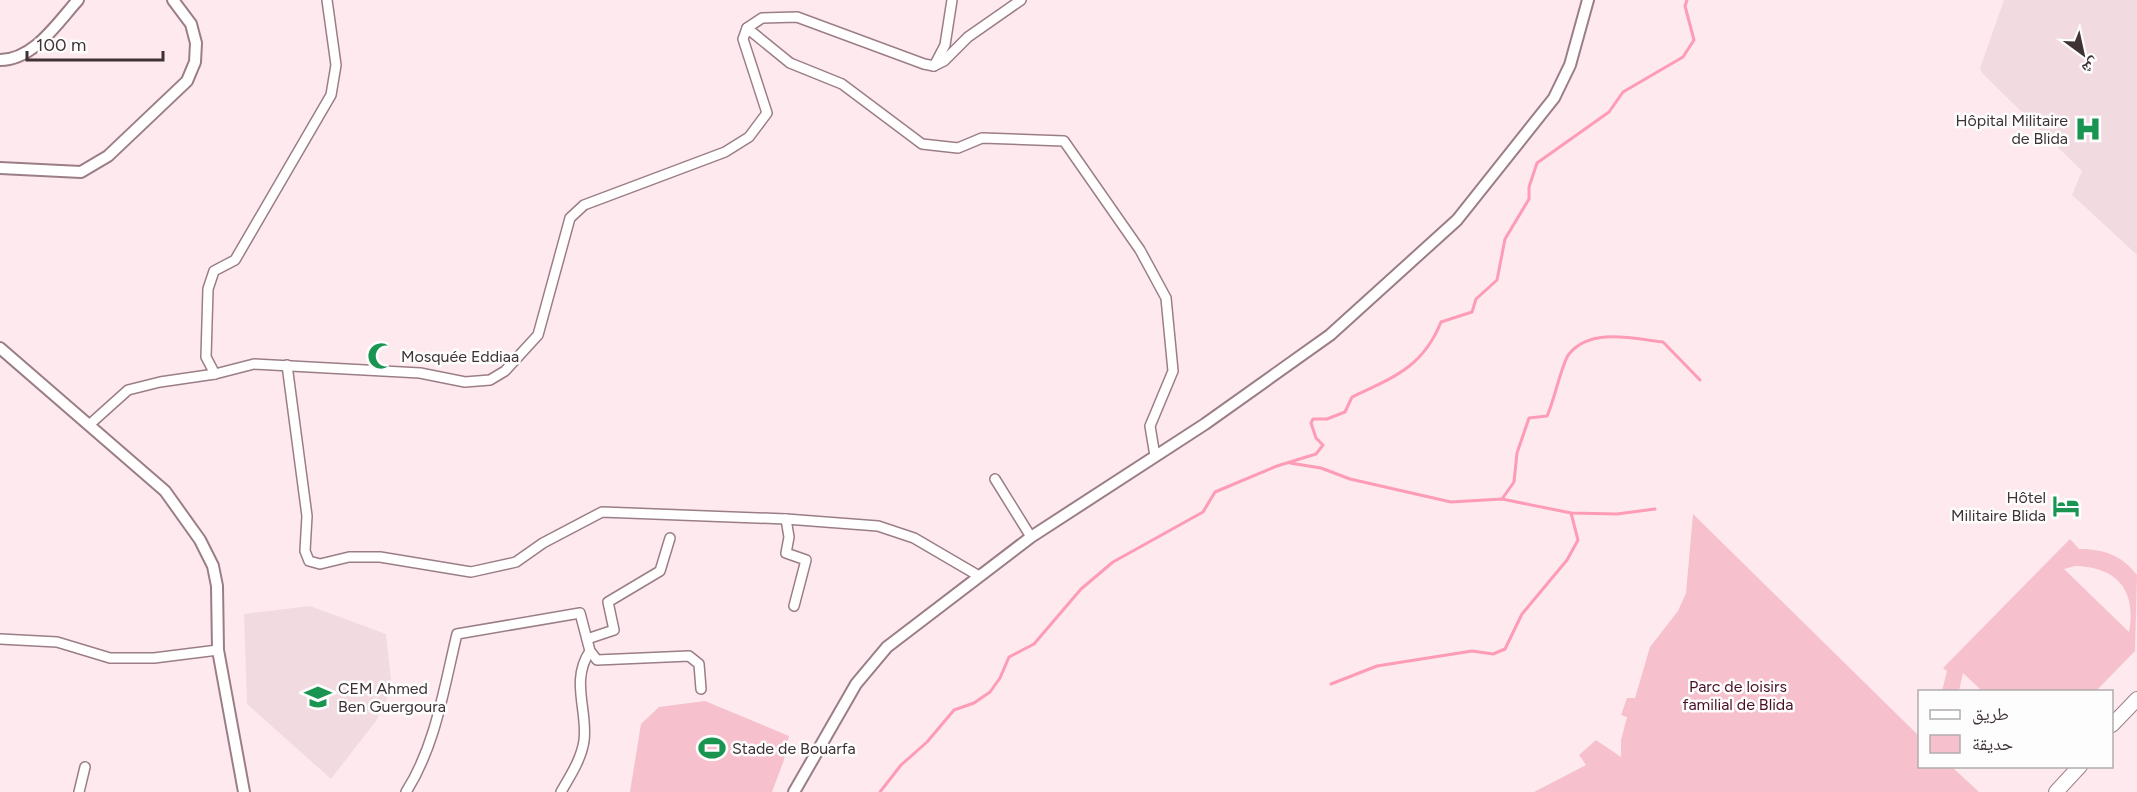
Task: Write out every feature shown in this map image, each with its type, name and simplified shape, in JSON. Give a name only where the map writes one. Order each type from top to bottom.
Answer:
[{"type":"main road","points":[[2113,724],[2137,699]]},
{"type":"main road","points":[[2113,733],[2137,708]]},
{"type":"main road","points":[[2047,792],[2070,768]]},
{"type":"main road","points":[[2056,792],[2078,768]]},
{"type":"street","points":[[0,60],[7,60],[37,46],[78,0]]},
{"type":"street","points":[[0,168],[81,172],[108,156],[187,81],[195,62],[196,43],[191,24],[181,7],[173,0]]},
{"type":"street","points":[[215,374],[206,357],[208,289],[214,271],[235,260],[331,94],[336,65],[327,0]]},
{"type":"street","points":[[934,66],[945,45],[952,0]]},
{"type":"street","points":[[89,425],[129,390],[160,382],[215,374],[254,364],[420,373],[465,382],[490,380],[505,371],[537,335],[570,218],[584,205],[725,152],[749,137],[768,113],[743,39],[747,28],[762,18],[797,17],[934,66],[953,54],[968,37],[1021,0]]},
{"type":"street","points":[[794,792],[856,684],[887,647],[1031,537],[1155,456],[1330,335],[1456,220],[1554,98],[1570,65],[1588,0]]},
{"type":"street","points":[[747,28],[790,63],[842,84],[922,144],[958,148],[982,138],[1065,141],[1140,250],[1166,298],[1173,371],[1150,426],[1155,456]]},
{"type":"street","points":[[0,348],[165,491],[200,540],[213,566],[217,586],[218,650],[244,792]]},
{"type":"street","points":[[287,365],[307,516],[305,551],[309,561],[320,564],[349,557],[380,557],[471,572],[516,562],[543,543],[602,512],[786,519],[878,526],[914,538],[979,576]]},
{"type":"street","points":[[995,479],[1031,537]]},
{"type":"street","points":[[786,519],[789,537],[786,553],[806,560],[794,606]]},
{"type":"street","points":[[587,639],[614,630],[608,602],[660,572],[670,538]]},
{"type":"street","points":[[406,792],[417,774],[431,739],[457,634],[580,613],[590,651],[597,660],[689,656],[699,664],[701,689]]},
{"type":"street","points":[[0,639],[57,642],[110,658],[154,658],[218,650]]},
{"type":"street","points":[[561,792],[579,759],[584,740],[580,705],[582,664],[590,651]]},
{"type":"street","points":[[79,792],[85,767]]},
{"type":"shaded area","name":"Hôpital Militaire de Blida","points":[[2004,0],[2137,0],[2137,255],[2072,195],[2082,171],[1982,73],[1980,68]]},
{"type":"shaded area","name":"CEM Ahmed Ben Guergoura","points":[[310,606],[386,634],[392,689],[376,721],[331,779],[247,704],[244,614]]},
{"type":"green space","name":"Parc de loisirs familial de Blida","points":[[1693,514],[1918,735],[1918,768],[1953,768],[1979,792],[1534,792],[1586,765],[1579,755],[1596,740],[1621,757],[1621,740],[1627,717],[1621,715],[1627,698],[1635,698],[1650,647],[1678,611],[1686,593]]},
{"type":"green space","points":[[2070,539],[2079,549],[2111,554],[2125,562],[2137,575],[2135,651],[2097,690],[1981,690],[1963,673],[1959,690],[1942,690],[1947,671],[1943,668]],"holes":[[[2075,566],[2101,571],[2112,576],[2126,592],[2130,603],[2129,632],[2064,569]]]},
{"type":"green space","name":"Stade de Bouarfa","points":[[705,701],[789,736],[784,760],[772,792],[630,792],[641,724],[659,707]]},
{"type":"waterway","points":[[880,792],[901,765],[927,742],[954,710],[974,703],[990,692],[1000,678],[1009,657],[1034,644],[1081,589],[1113,562],[1203,512],[1215,492],[1277,466],[1316,454],[1323,445],[1316,438],[1311,423],[1313,419],[1327,419],[1345,412],[1352,397],[1394,376],[1416,360],[1434,337],[1441,322],[1472,312],[1476,299],[1497,280],[1505,239],[1529,199],[1529,187],[1537,163],[1609,112],[1623,92],[1683,57],[1694,40],[1685,6],[1687,0]]},
{"type":"waterway","points":[[1502,499],[1514,482],[1517,453],[1529,418],[1547,416],[1566,358],[1578,346],[1589,340],[1613,337],[1663,342],[1700,380]]},
{"type":"waterway","points":[[1290,463],[1321,468],[1350,479],[1451,502],[1502,499],[1571,513],[1617,514],[1655,509]]},
{"type":"waterway","points":[[1331,684],[1377,666],[1472,651],[1493,654],[1505,649],[1522,614],[1567,560],[1578,540],[1571,513]]},
{"type":"place","name":"Hôpital Militaire de Blida","points":[[2088,129]]},
{"type":"place","name":"Mosquée Eddiaa","points":[[381,356]]},
{"type":"place","name":"Hôtel Militaire Blida","points":[[2066,506]]},
{"type":"place","name":"CEM Ahmed Ben Guergoura","points":[[318,697]]},
{"type":"place","name":"Stade de Bouarfa","points":[[712,748]]}]
